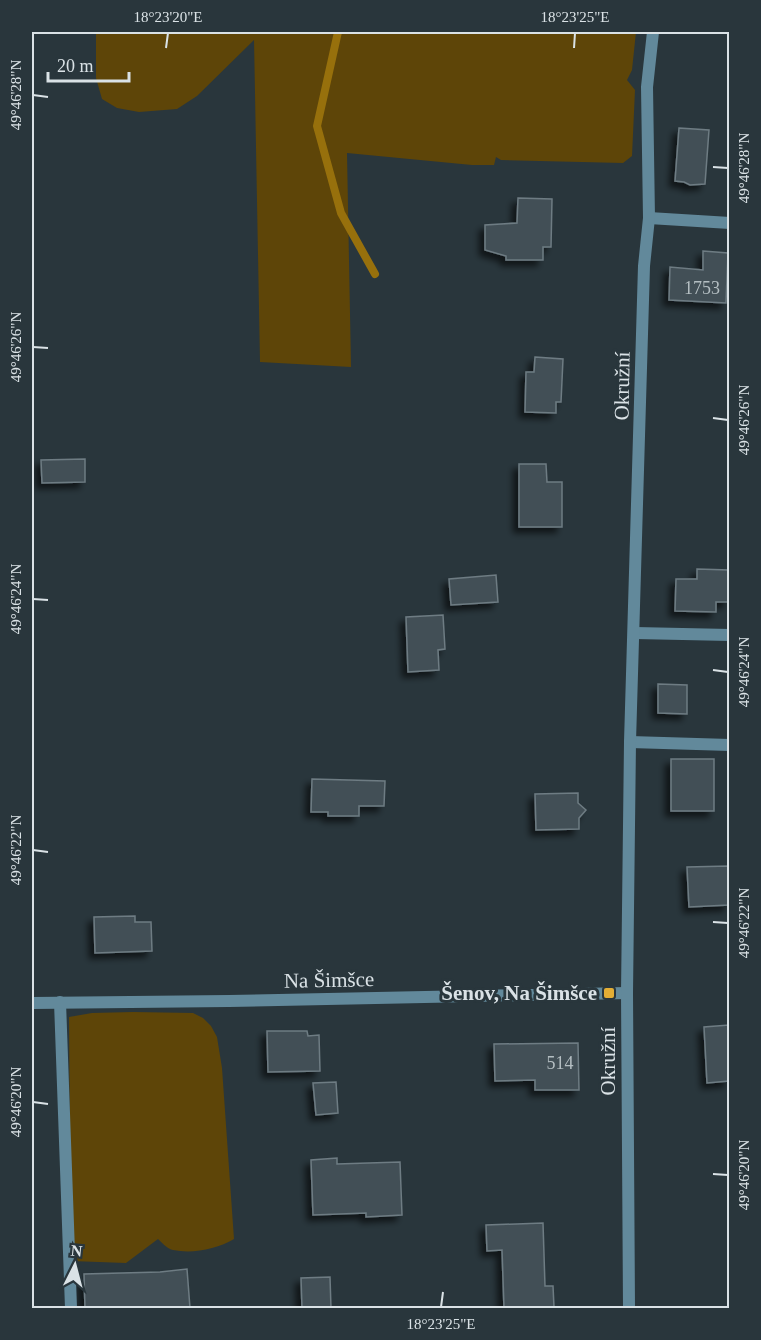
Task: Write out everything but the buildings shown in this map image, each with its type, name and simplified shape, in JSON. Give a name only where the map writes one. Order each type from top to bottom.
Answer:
[{"type":"street","name":"Okružní","points":[[629,1308],[627,993],[630,742],[644,266],[649,218],[647,87],[652,32]]},
{"type":"street","points":[[649,218],[729,224]]},
{"type":"street","points":[[635,633],[729,635]]},
{"type":"street","points":[[630,742],[729,745]]},
{"type":"street","name":"Na Šimšce","points":[[32,1003],[229,1002],[627,993]]},
{"type":"street","points":[[60,1002],[70,1308]]},
{"type":"shaded area","points":[[96,32],[636,32],[632,70],[627,80],[635,90],[632,156],[623,163],[501,160],[496,157],[494,165],[472,165],[347,153],[351,367],[260,362],[254,40],[197,96],[177,109],[139,112],[117,108],[102,99],[96,78]]},
{"type":"shaded area","points":[[92,1013],[193,1013],[203,1018],[211,1026],[217,1037],[222,1068],[234,1239],[213,1248],[181,1251],[165,1246],[158,1239],[126,1263],[71,1261],[69,1017]]},
{"type":"waterway","points":[[338,32],[317,126],[341,213],[375,274]]},
{"type":"place","name":"Šenov, Na Šimšce","points":[[609,993]]}]
